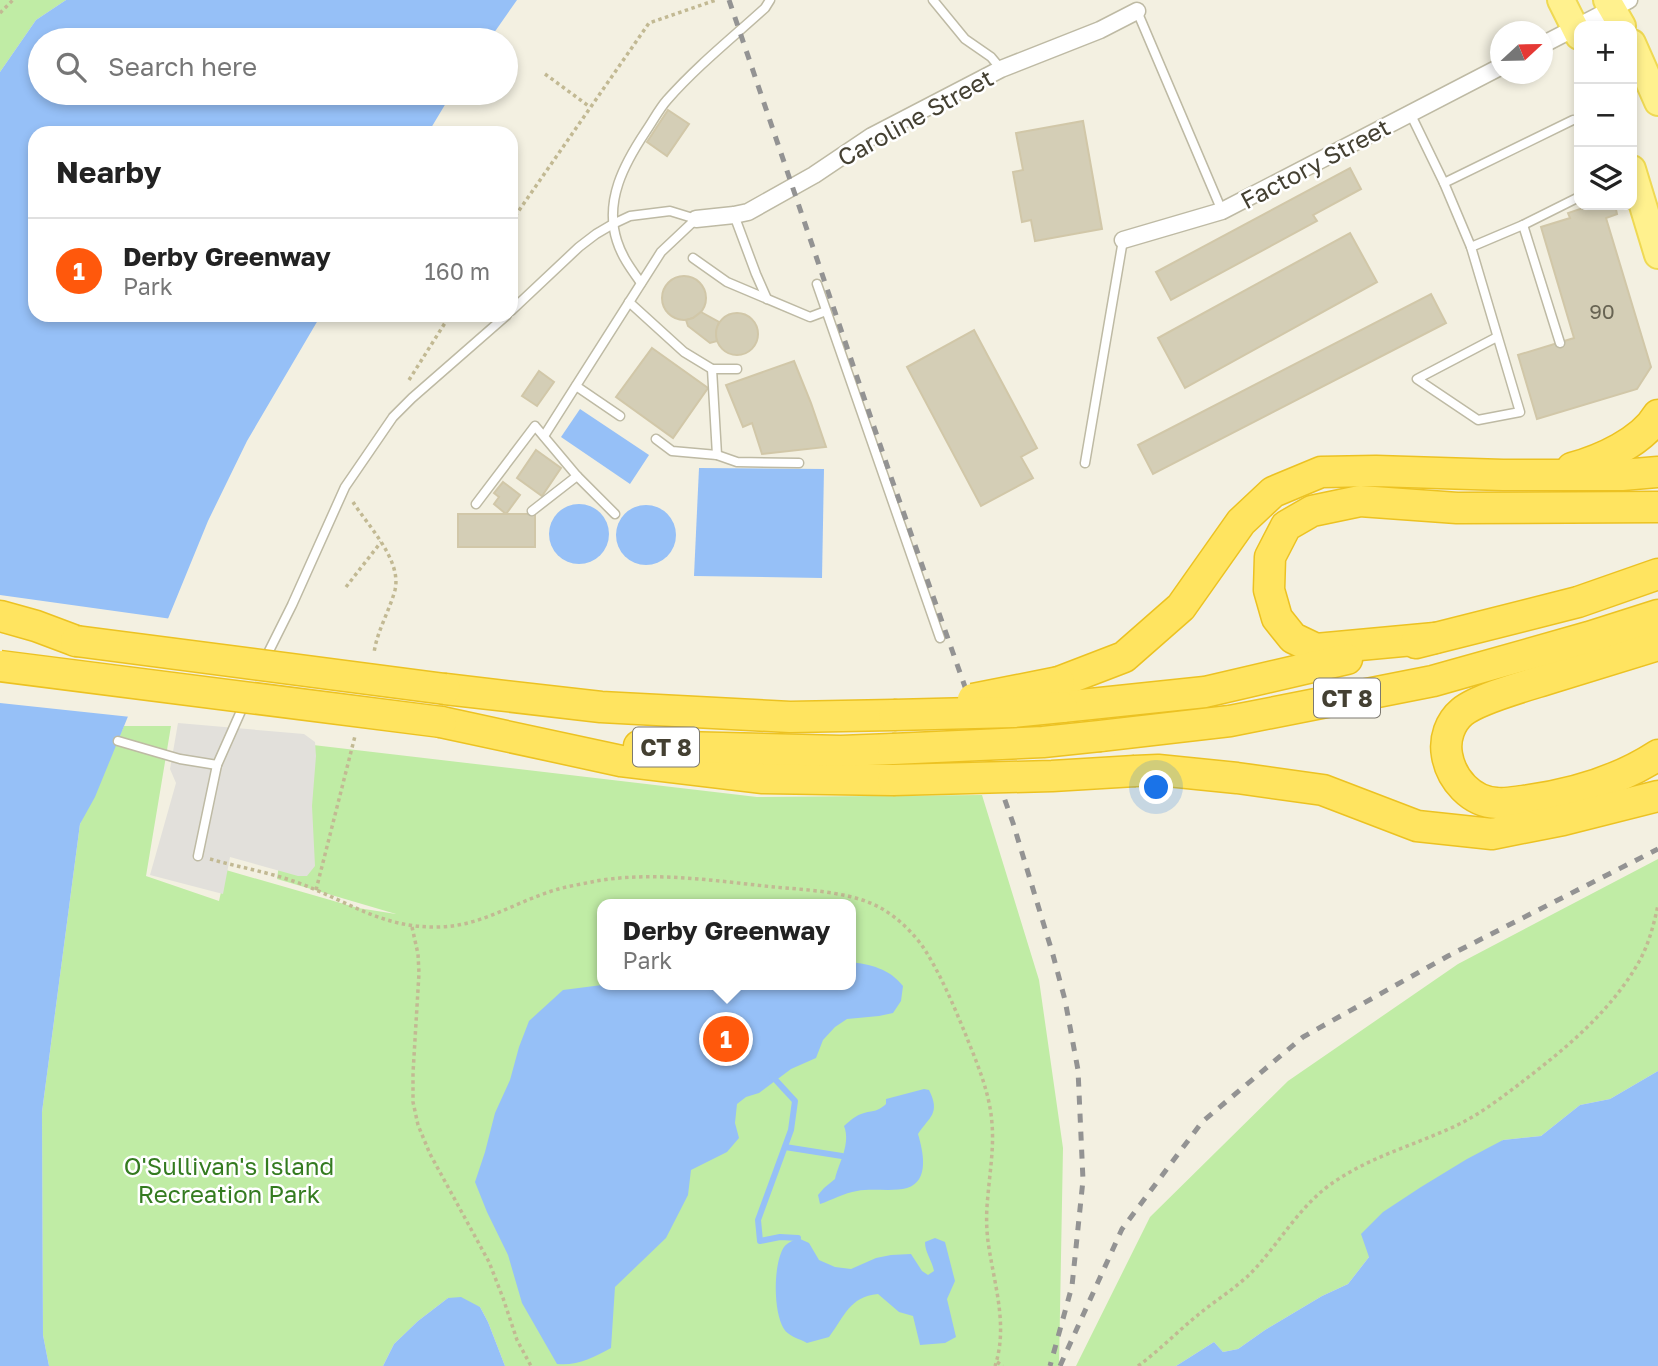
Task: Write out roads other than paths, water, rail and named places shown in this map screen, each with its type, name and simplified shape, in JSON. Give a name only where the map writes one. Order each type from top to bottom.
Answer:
[{"type":"highway","points":[[1544,474],[1574,468],[1617,450],[1640,435],[1658,415]]},
{"type":"highway","points":[[1060,694],[1124,657],[1181,607],[1241,523],[1273,492],[1321,472],[1622,475],[1658,472]]},
{"type":"highway","points":[[1435,638],[1316,649],[1293,638],[1277,618],[1269,590],[1270,557],[1286,526],[1312,511],[1360,501],[1457,508],[1658,507]]},
{"type":"highway","name":"CT 8","points":[[0,632],[601,707],[790,717],[894,715],[1060,694],[1205,691],[1578,602],[1658,574]]},
{"type":"highway","name":"CT 8","points":[[0,666],[644,746],[841,751],[1043,742],[1230,721],[1593,651],[1658,615]]},
{"type":"highway","points":[[0,616],[76,641]]},
{"type":"highway","points":[[1658,645],[1593,651],[1464,711],[1453,722],[1446,749],[1449,764],[1457,780],[1468,792],[1495,804],[1544,799],[1576,791],[1627,773],[1658,755]]},
{"type":"highway","points":[[441,722],[621,761],[763,778],[893,780],[1158,770],[1237,778],[1323,790],[1417,826],[1492,834],[1563,820],[1658,796]]},
{"type":"main road","points":[[1561,0],[1574,25]]},
{"type":"main road","points":[[1637,54],[1658,102]]},
{"type":"main road","points":[[1637,188],[1658,255]]},
{"type":"street","points":[[1596,21],[1618,9]]},
{"type":"street","name":"Caroline Street","points":[[696,219],[748,212],[814,175],[872,136],[1001,69],[1100,30],[1137,11]]},
{"type":"street","points":[[1553,41],[1574,32]]},
{"type":"street","name":"Factory Street","points":[[1123,240],[1222,211],[1490,72]]},
{"type":"lane","points":[[641,283],[622,255],[613,224],[615,191],[629,157],[665,102],[708,57],[765,8],[770,0]]},
{"type":"lane","points":[[933,0],[965,39],[991,57],[1001,69]]},
{"type":"lane","points":[[1137,11],[1222,211]]},
{"type":"lane","points":[[1410,113],[1471,247],[1520,412],[1478,420],[1417,379],[1497,337]]},
{"type":"lane","points":[[1444,184],[1573,120]]},
{"type":"lane","points":[[1471,247],[1574,200]]},
{"type":"lane","points":[[518,304],[579,247],[613,224],[630,216],[670,211],[696,219],[662,251],[544,436]]},
{"type":"lane","points":[[734,215],[767,299]]},
{"type":"lane","points":[[1523,225],[1560,343]]},
{"type":"lane","points":[[1085,463],[1123,240]]},
{"type":"lane","points":[[693,258],[727,282],[810,317],[826,311]]},
{"type":"lane","points":[[817,284],[940,638]]},
{"type":"lane","points":[[629,302],[684,352],[712,369],[737,369]]},
{"type":"lane","points":[[259,671],[345,488],[393,417],[499,322]]},
{"type":"lane","points":[[712,369],[718,455]]},
{"type":"lane","points":[[576,386],[620,416]]},
{"type":"lane","points":[[476,504],[535,426],[577,476],[615,514]]},
{"type":"lane","points":[[656,439],[672,451],[718,455],[737,462],[799,463]]},
{"type":"lane","points":[[532,511],[577,476]]},
{"type":"lane","points":[[198,856],[217,765],[248,694]]},
{"type":"lane","points":[[118,741],[180,759],[217,765]]},
{"type":"water","points":[[66,0],[517,0],[497,28],[30,28],[36,20]]},
{"type":"water","points":[[28,32],[28,105],[445,105],[432,126],[28,126],[28,322],[317,322],[247,441],[208,521],[95,797],[80,824],[42,1112],[43,1335],[49,1366],[0,1366],[0,72]]},
{"type":"water","points":[[580,409],[649,455],[630,484],[561,437]]},
{"type":"water","points":[[699,468],[824,469],[822,578],[694,576]]},
{"type":"water","points":[[579,504],[596,509],[604,517],[609,534],[604,551],[596,559],[579,564],[562,559],[554,551],[549,534],[554,517],[562,509]]},
{"type":"water","points":[[646,505],[667,514],[676,535],[667,556],[646,565],[625,556],[616,535],[625,514]]},
{"type":"water","points":[[856,963],[879,968],[892,975],[903,986],[901,1001],[893,1013],[847,1019],[823,1040],[816,1058],[791,1069],[759,1093],[746,1097],[737,1104],[735,1123],[739,1138],[727,1152],[691,1170],[688,1195],[666,1238],[615,1287],[611,1348],[571,1364],[557,1364],[522,1303],[508,1255],[475,1182],[495,1113],[510,1080],[529,1021],[563,990],[597,986],[597,990],[856,990]]},
{"type":"water","points":[[1658,1071],[1658,1366],[1176,1366],[1214,1342],[1223,1352],[1238,1349],[1322,1296],[1348,1284],[1369,1257],[1361,1234],[1383,1212],[1421,1187],[1503,1140],[1541,1136],[1580,1105],[1610,1099]]},
{"type":"water","points":[[929,1090],[934,1110],[918,1134],[923,1165],[919,1179],[907,1188],[852,1192],[820,1204],[818,1195],[835,1179],[844,1153],[844,1126],[858,1115],[880,1108],[886,1104],[886,1099]]},
{"type":"water","points":[[798,1238],[809,1243],[819,1260],[835,1267],[851,1269],[876,1258],[911,1254],[922,1271],[928,1275],[934,1271],[925,1242],[935,1238],[945,1242],[955,1281],[947,1299],[956,1337],[945,1343],[920,1345],[913,1316],[899,1312],[878,1294],[854,1303],[829,1337],[807,1343],[791,1335],[780,1321],[776,1300],[776,1276],[784,1247]]},
{"type":"water","points":[[461,1297],[480,1307],[505,1366],[383,1366],[394,1344],[418,1321],[448,1298]]},
{"type":"waterway","points":[[772,1076],[795,1101],[791,1130],[758,1220],[760,1241],[780,1237],[798,1238]]},
{"type":"waterway","points":[[785,1147],[842,1156]]},
{"type":"railway","points":[[729,0],[891,477],[1013,823],[1065,1000],[1078,1070],[1083,1180],[1072,1286],[1050,1366]]},
{"type":"railway","points":[[1060,1366],[1122,1229],[1202,1122],[1303,1037],[1448,956],[1658,849]]},
{"type":"place","name":"Derby Greenway","points":[[726,1039]]},
{"type":"park label","name":"O'Sullivan's Island Recreation Park","points":[[229,1179]]}]
